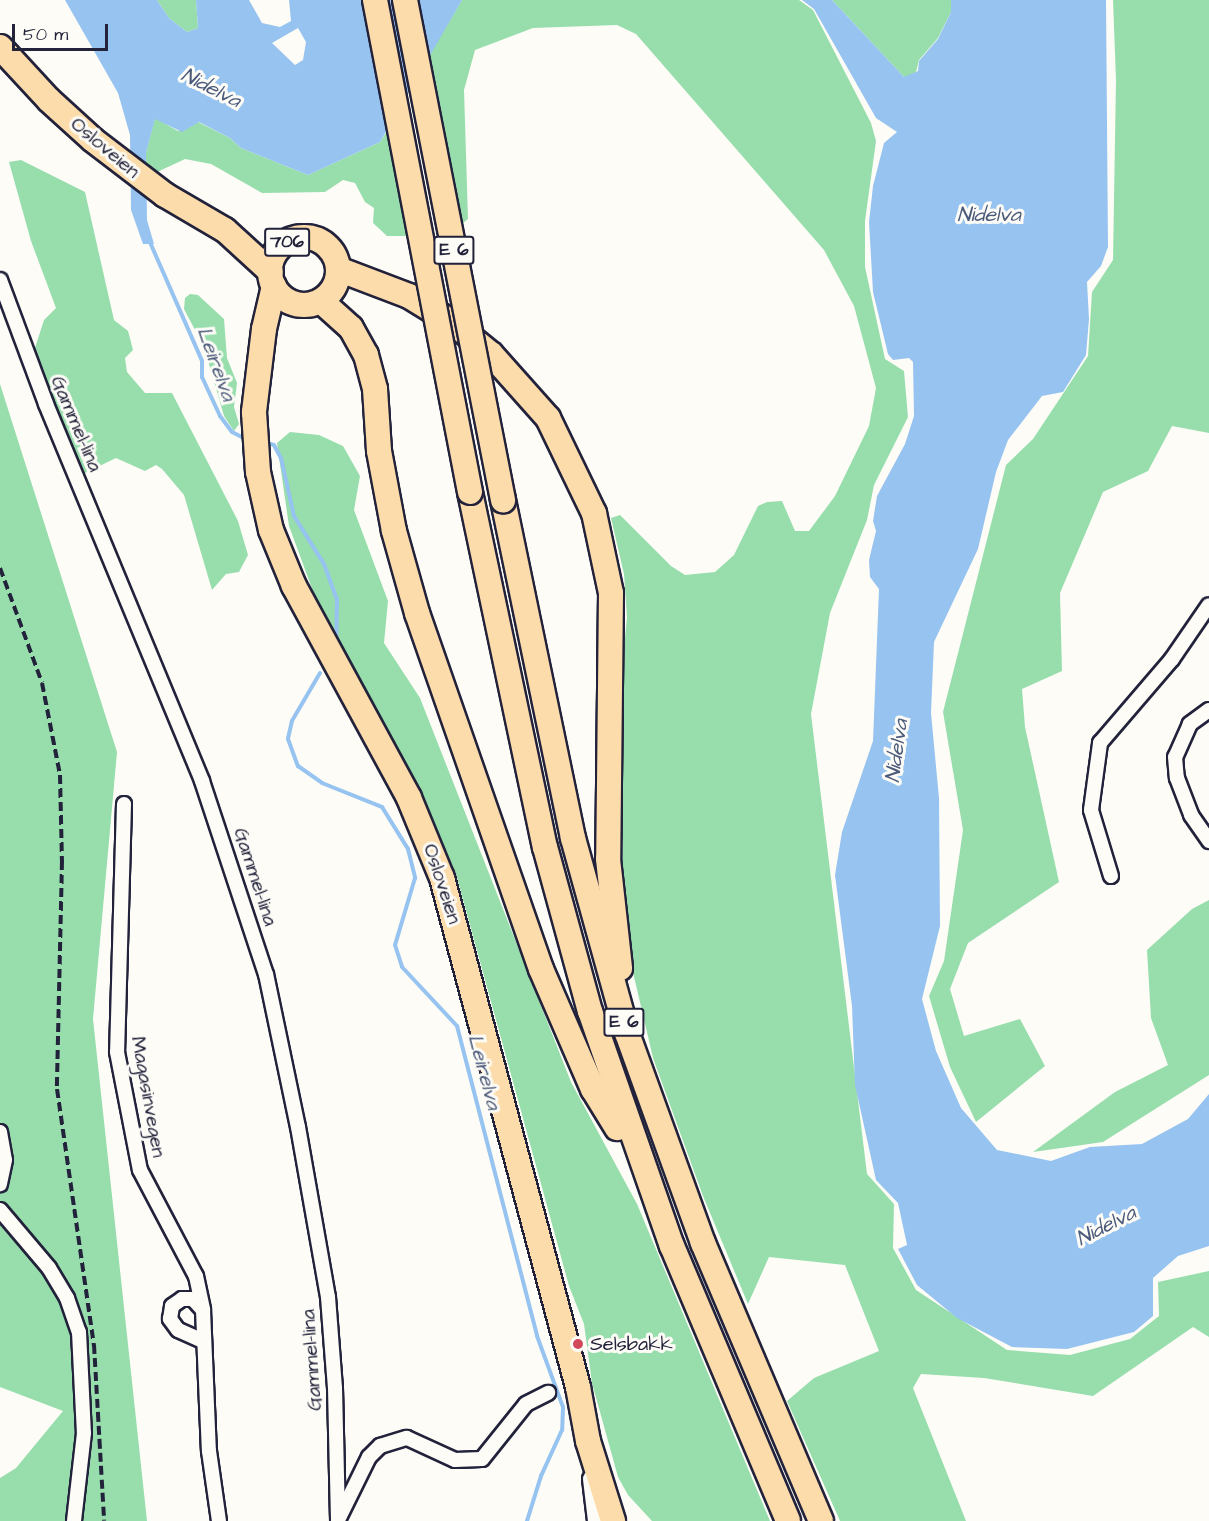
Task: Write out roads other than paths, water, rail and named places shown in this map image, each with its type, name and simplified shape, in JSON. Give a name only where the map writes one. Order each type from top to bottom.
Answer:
[{"type":"highway","name":"E 6","points":[[375,0],[470,492],[550,868],[601,1045],[645,1174],[788,1521]]},
{"type":"highway","name":"E 6","points":[[405,0],[503,500],[573,838],[627,1034],[702,1243],[820,1521]]},
{"type":"highway","name":"Osloveien","points":[[0,46],[49,100],[118,161],[196,214],[225,230],[264,240],[289,241]]},
{"type":"highway","name":"Osloveien","points":[[225,230],[272,279],[254,412],[258,472],[271,530],[287,571],[410,798],[442,878],[578,1387],[588,1442]]},
{"type":"highway","name":"706","points":[[306,237],[323,243],[333,254],[338,268],[336,283],[310,303],[285,299],[272,279],[276,252],[289,241],[306,237]]},
{"type":"highway","name":"E 6","points":[[338,268],[409,296],[453,323],[490,354],[548,418],[594,513],[611,593],[608,859],[627,1034]]},
{"type":"highway","name":"E 6","points":[[310,303],[351,328],[366,355],[375,389],[379,451],[404,572],[537,958],[593,1089],[645,1174]]},
{"type":"highway","name":"Osloveien","points":[[262,349],[310,303]]},
{"type":"highway","name":"706","points":[[588,1442],[613,1521]]},
{"type":"main road","points":[[588,1442],[597,1521]]},
{"type":"street","name":"Gammel-lina","points":[[0,280],[46,404],[202,782],[266,974],[298,1127],[328,1297],[335,1388],[338,1521]]},
{"type":"street","points":[[1111,876],[1091,810],[1100,743],[1172,658],[1209,605]]},
{"type":"street","points":[[1209,710],[1190,724],[1175,757],[1177,778],[1191,815],[1209,840]]},
{"type":"street","name":"Magasinvegen","points":[[124,804],[117,1053],[141,1170],[196,1276],[202,1310],[209,1451],[219,1521]]},
{"type":"street","points":[[0,1132],[5,1161],[0,1184]]},
{"type":"street","points":[[0,1210],[49,1268],[67,1298],[79,1332],[84,1433],[74,1521]]},
{"type":"street","points":[[202,1310],[193,1299],[182,1299],[172,1306],[170,1319],[178,1330],[204,1341]]},
{"type":"street","points":[[338,1521],[369,1457],[380,1446],[407,1438],[455,1460],[471,1463],[489,1454],[526,1404],[548,1393]]},
{"type":"water","name":"Nidelva","points":[[65,0],[157,0],[169,18],[187,32],[198,28],[196,0],[249,0],[262,23],[280,27],[291,21],[289,0],[462,0],[380,142],[308,175],[241,148],[230,138],[199,122],[182,132],[155,119],[146,153],[147,220],[154,244],[143,244],[131,210],[130,135],[118,93]],"holes":[[[298,28],[306,42],[303,60],[295,65],[272,43]]]},
{"type":"water","name":"Nidelva","points":[[802,0],[832,0],[904,77],[918,71],[919,61],[938,39],[951,12],[951,0],[1106,0],[1108,247],[1101,266],[1087,282],[1089,319],[1086,355],[1063,392],[1042,396],[1008,440],[996,472],[978,549],[934,642],[931,713],[939,798],[940,926],[922,999],[936,1051],[961,1108],[997,1150],[1051,1161],[1090,1147],[1142,1144],[1188,1119],[1209,1094],[1209,1246],[1178,1256],[1153,1278],[1153,1316],[1134,1332],[1067,1349],[1012,1347],[957,1318],[917,1285],[898,1249],[907,1245],[898,1203],[876,1180],[855,1085],[852,1006],[835,875],[842,832],[873,741],[879,589],[870,577],[869,560],[876,531],[873,521],[877,496],[905,444],[914,416],[913,362],[909,358],[893,360],[888,354],[873,292],[869,222],[873,186],[884,143],[897,132],[876,118],[814,9]]},
{"type":"waterway","name":"Leirelva","points":[[149,240],[202,361],[202,377],[220,416],[232,432],[248,440]]},
{"type":"waterway","name":"Leirelva","points":[[264,442],[274,445],[281,458],[294,516],[324,564],[337,599],[336,638]]},
{"type":"waterway","name":"Leirelva","points":[[320,673],[292,721],[288,739],[298,766],[322,783],[382,807],[408,849],[415,878],[395,945],[402,967],[457,1026],[537,1336],[563,1407],[562,1430],[541,1476],[527,1521]]},
{"type":"railway","points":[[0,568],[42,683],[60,775],[62,861],[57,1089],[94,1345],[104,1521]]},
{"type":"place","name":"Selsbakk","points":[[578,1344]]}]
